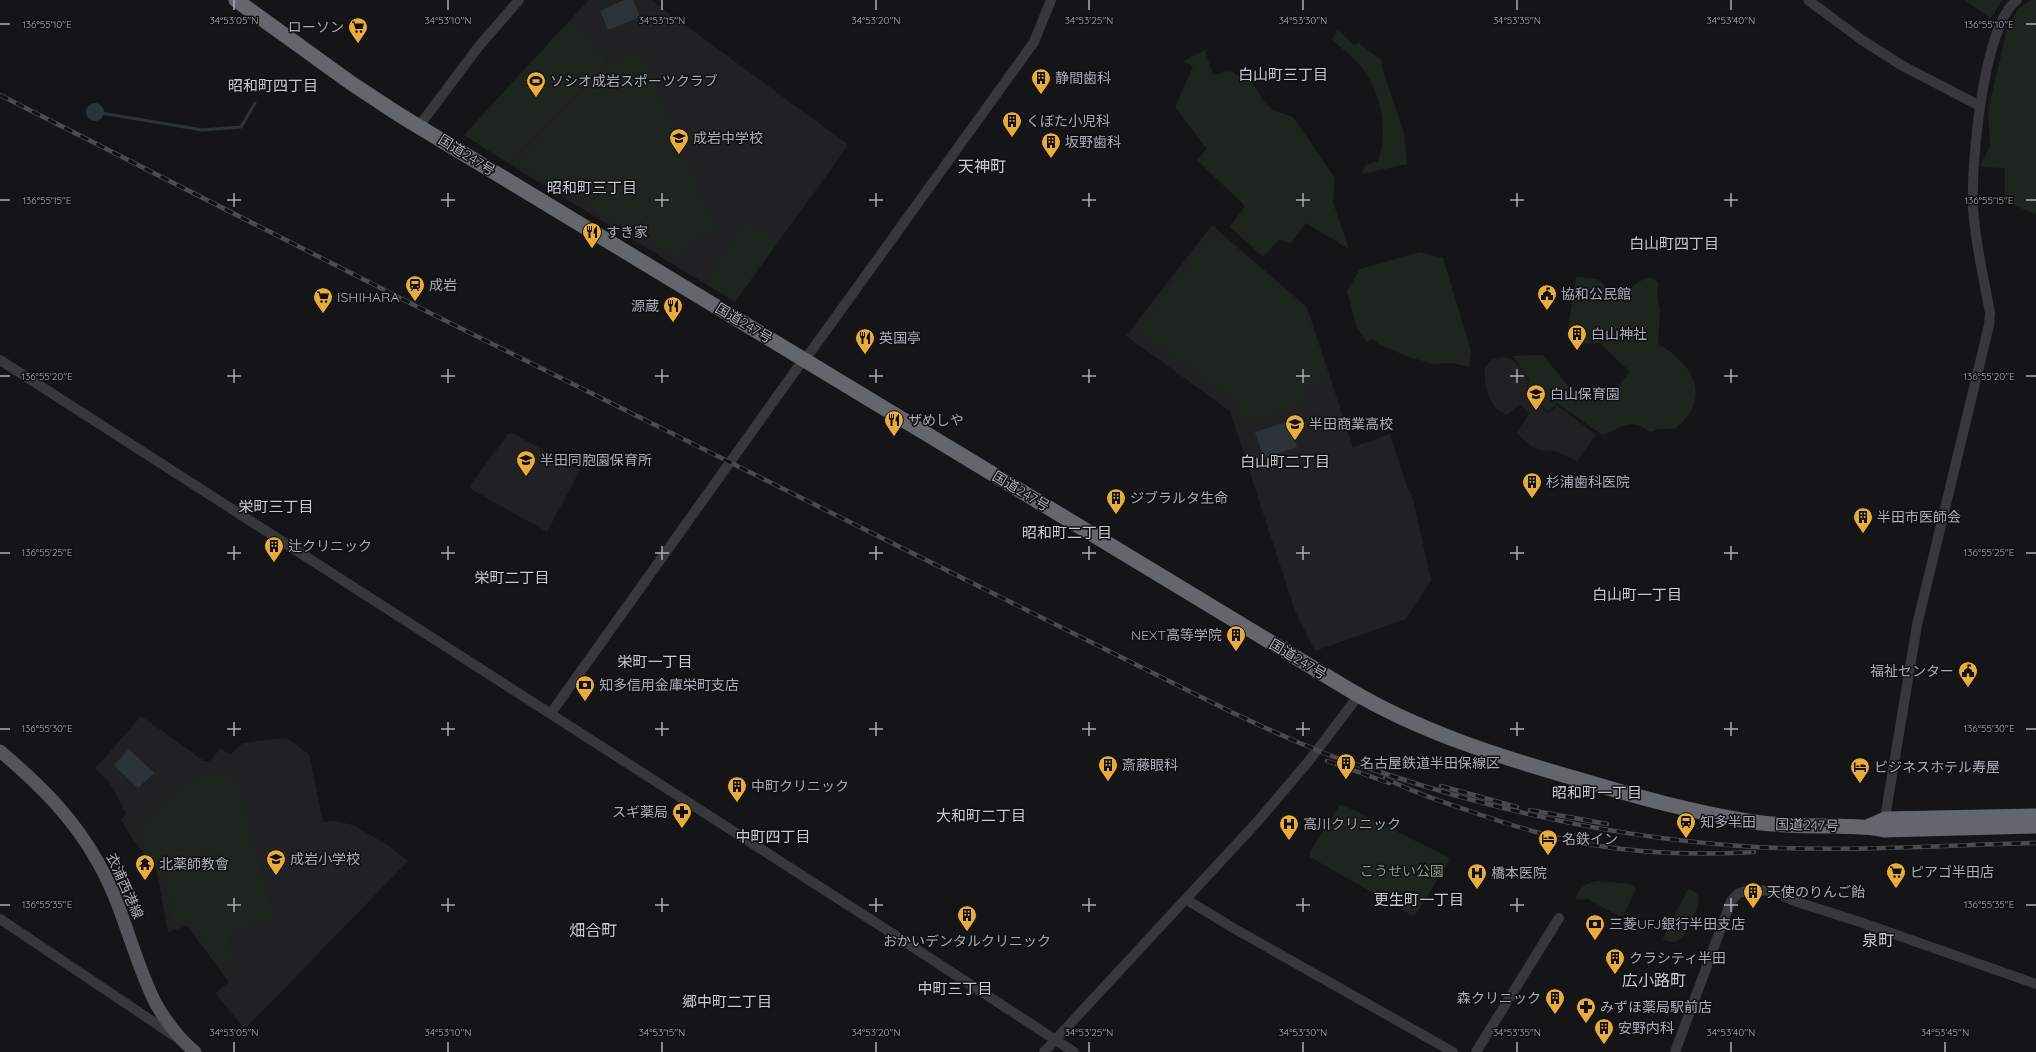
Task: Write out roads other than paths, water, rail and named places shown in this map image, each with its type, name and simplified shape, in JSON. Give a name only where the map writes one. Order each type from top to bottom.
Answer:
[{"type":"highway","name":"国道247号","points":[[236,0],[351,83],[419,126],[1359,696],[1436,733],[1523,764],[1657,802],[1712,815],[1757,822],[1835,826],[1869,826],[2036,816]]},
{"type":"highway","name":"国道247号","points":[[1884,825],[2036,826]]},
{"type":"main road","name":"衣浦西港線","points":[[0,751],[42,787],[70,821],[100,865],[156,1004],[167,1022],[181,1040],[195,1052]]},
{"type":"street","points":[[419,126],[480,46],[519,0]]},
{"type":"street","points":[[551,713],[1034,42],[1051,0]]},
{"type":"street","points":[[1808,0],[1862,40],[1901,65],[1980,106]]},
{"type":"street","points":[[1884,825],[1918,625],[1989,325],[1990,313],[1973,210],[1974,162],[1980,106],[1998,29],[2010,5],[2017,0]]},
{"type":"street","points":[[0,360],[551,713],[1074,1052]]},
{"type":"street","points":[[1044,1052],[1187,900],[1291,782],[1359,696]]},
{"type":"street","points":[[1675,1052],[1731,901],[1739,893],[1749,890],[1772,891],[1797,902],[1860,922],[2036,984]]},
{"type":"street","points":[[1187,900],[1235,929],[1453,1052]]},
{"type":"street","points":[[1476,1052],[1559,918]]},
{"type":"street","points":[[0,919],[181,1040]]},
{"type":"street","points":[[144,1015],[152,1016],[156,1012],[156,1004]]},
{"type":"waterway","points":[[101,113],[202,130],[241,127],[255,103]]},
{"type":"railway","points":[[0,95],[414,305],[1207,700],[1265,728],[1330,756],[1421,785],[1511,810],[1602,829],[1694,842],[1740,846],[1814,849],[2036,843]]},
{"type":"railway","points":[[1327,761],[1389,783]]},
{"type":"railway","points":[[1385,778],[1426,796],[1498,821],[1545,835],[1577,842],[1613,848],[1653,852],[1754,852]]},
{"type":"railway","points":[[1441,786],[1517,807]]},
{"type":"railway","points":[[1530,810],[1607,824]]},
{"type":"place","name":"ローソン","points":[[358,44]]},
{"type":"place","name":"静間歯科","points":[[1041,95]]},
{"type":"place","name":"ソシオ成岩スポーツクラブ","points":[[536,98]]},
{"type":"place","name":"くぼた小児科","points":[[1012,138]]},
{"type":"place","name":"成岩中学校","points":[[679,155]]},
{"type":"place","name":"坂野歯科","points":[[1051,159]]},
{"type":"place","name":"すき家","points":[[592,249]]},
{"type":"place","name":"成岩","points":[[415,302]]},
{"type":"place","name":"協和公民館","points":[[1547,311]]},
{"type":"place","name":"ISHIHARA","points":[[323,314]]},
{"type":"place","name":"源蔵","points":[[673,323]]},
{"type":"place","name":"白山神社","points":[[1577,351]]},
{"type":"place","name":"英国亭","points":[[865,355]]},
{"type":"place","name":"白山保育園","points":[[1536,411]]},
{"type":"place","name":"ザめしや","points":[[894,437]]},
{"type":"place","name":"半田商業高校","points":[[1295,441]]},
{"type":"place","name":"半田同胞園保育所","points":[[526,477]]},
{"type":"place","name":"杉浦歯科医院","points":[[1532,499]]},
{"type":"place","name":"ジブラルタ生命","points":[[1116,515]]},
{"type":"place","name":"半田市医師会","points":[[1863,534]]},
{"type":"place","name":"辻クリニック","points":[[274,563]]},
{"type":"place","name":"NEXT高等学院","points":[[1236,652]]},
{"type":"place","name":"福祉センター","points":[[1968,688]]},
{"type":"place","name":"知多信用金庫栄町支店","points":[[585,702]]},
{"type":"place","name":"名古屋鉄道半田保線区","points":[[1346,780]]},
{"type":"place","name":"斎藤眼科","points":[[1108,782]]},
{"type":"place","name":"ビジネスホテル寿屋","points":[[1860,784]]},
{"type":"place","name":"中町クリニック","points":[[737,803]]},
{"type":"place","name":"スギ薬局","points":[[682,829]]},
{"type":"place","name":"知多半田","points":[[1686,839]]},
{"type":"place","name":"高川クリニック","points":[[1289,841]]},
{"type":"place","name":"名鉄イン","points":[[1548,856]]},
{"type":"place","name":"成岩小学校","points":[[276,876]]},
{"type":"place","name":"北薬師教會","points":[[145,881]]},
{"type":"place","name":"ピアゴ半田店","points":[[1896,889]]},
{"type":"place","name":"橋本医院","points":[[1477,890]]},
{"type":"place","name":"天使のりんご飴","points":[[1753,909]]},
{"type":"place","name":"おかいデンタルクリニック","points":[[967,932]]},
{"type":"place","name":"三菱UFJ銀行半田支店","points":[[1595,941]]},
{"type":"place","name":"クラシティ半田","points":[[1615,975]]},
{"type":"place","name":"森クリニック","points":[[1555,1015]]},
{"type":"place","name":"みずほ薬局駅前店","points":[[1586,1024]]},
{"type":"place","name":"安野内科","points":[[1604,1045]]},
{"type":"district","name":"白山町三丁目","points":[[1283,75]]},
{"type":"district","name":"昭和町四丁目","points":[[273,86]]},
{"type":"district","name":"天神町","points":[[982,166]]},
{"type":"district","name":"昭和町三丁目","points":[[592,188]]},
{"type":"district","name":"白山町四丁目","points":[[1674,244]]},
{"type":"district","name":"白山町二丁目","points":[[1285,462]]},
{"type":"district","name":"栄町三丁目","points":[[276,507]]},
{"type":"district","name":"昭和町二丁目","points":[[1067,533]]},
{"type":"district","name":"栄町二丁目","points":[[512,578]]},
{"type":"district","name":"白山町一丁目","points":[[1637,595]]},
{"type":"district","name":"栄町一丁目","points":[[655,662]]},
{"type":"district","name":"昭和町一丁目","points":[[1597,793]]},
{"type":"district","name":"大和町二丁目","points":[[981,816]]},
{"type":"district","name":"中町四丁目","points":[[773,837]]},
{"type":"district","name":"更生町一丁目","points":[[1419,900]]},
{"type":"district","name":"畑合町","points":[[593,930]]},
{"type":"district","name":"泉町","points":[[1878,940]]},
{"type":"district","name":"広小路町","points":[[1654,980]]},
{"type":"district","name":"中町三丁目","points":[[955,989]]},
{"type":"district","name":"郷中町二丁目","points":[[727,1002]]},
{"type":"park label","name":"こうせい公園","points":[[1402,871]]}]
